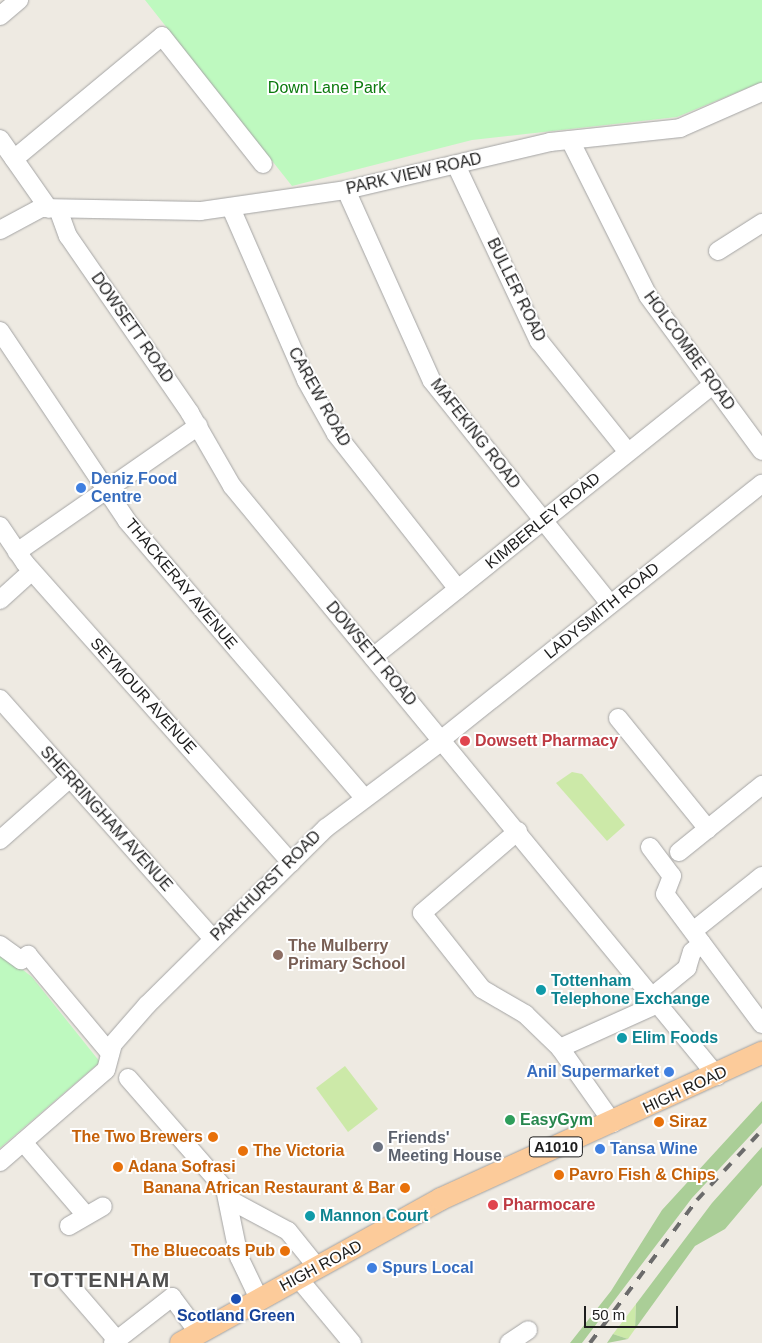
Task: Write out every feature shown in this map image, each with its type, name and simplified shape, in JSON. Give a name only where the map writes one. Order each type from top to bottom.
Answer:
[{"type":"main road","name":"HIGH ROAD","points":[[189,1338],[441,1199],[614,1123],[717,1076],[762,1053]]},
{"type":"street","points":[[0,16],[19,0]]},
{"type":"street","points":[[14,159],[162,36],[263,164]]},
{"type":"street","name":"PARK VIEW ROAD","points":[[0,230],[29,211],[53,209],[231,208],[346,190],[570,140],[680,128],[762,92]]},
{"type":"street","points":[[0,139],[53,209]]},
{"type":"street","name":"HOLCOMBE ROAD","points":[[570,140],[648,296],[762,451]]},
{"type":"street","name":"BULLER ROAD","points":[[456,165],[539,341],[628,452]]},
{"type":"street","name":"MAFEKING ROAD","points":[[346,190],[432,382],[610,604]]},
{"type":"street","name":"CAREW ROAD","points":[[231,208],[302,371],[336,434],[458,589]]},
{"type":"street","name":"DOWSETT ROAD","points":[[53,209],[68,236],[198,426],[232,486],[657,999],[717,1076]]},
{"type":"street","points":[[718,251],[762,223]]},
{"type":"street","name":"THACKERAY AVENUE","points":[[0,331],[132,528],[364,798]]},
{"type":"street","name":"KIMBERLEY ROAD","points":[[373,657],[714,385]]},
{"type":"street","points":[[17,552],[198,426]]},
{"type":"street","name":"LADYSMITH ROAD","points":[[442,740],[762,484]]},
{"type":"street","name":"SEYMOUR AVENUE","points":[[0,526],[32,571],[290,863]]},
{"type":"street","points":[[0,600],[32,571]]},
{"type":"street","name":"SHERRINGHAM AVENUE","points":[[0,699],[213,939]]},
{"type":"street","points":[[618,718],[708,829]]},
{"type":"street","name":"PARKHURST ROAD","points":[[0,1162],[106,1070],[110,1053],[147,1005],[290,863],[364,798],[442,740]]},
{"type":"street","points":[[0,840],[70,778]]},
{"type":"street","points":[[679,852],[762,785]]},
{"type":"street","points":[[518,831],[422,913],[482,989],[525,1014],[560,1048],[614,1123]]},
{"type":"street","points":[[650,847],[672,876],[665,894],[762,1024]]},
{"type":"street","points":[[560,1048],[657,999],[687,968],[698,937],[762,876]]},
{"type":"street","points":[[0,945],[21,960],[28,956],[110,1053]]},
{"type":"street","points":[[128,1078],[186,1149],[220,1181],[230,1200],[239,1257],[259,1299]]},
{"type":"street","points":[[23,1142],[85,1214]]},
{"type":"street","points":[[230,1200],[288,1231],[318,1268]]},
{"type":"street","points":[[69,1226],[85,1214],[103,1206]]},
{"type":"street","points":[[298,1278],[352,1343]]},
{"type":"street","points":[[67,1282],[115,1341],[172,1297],[189,1338]]},
{"type":"street","points":[[509,1343],[528,1330]]},
{"type":"green space","name":"Down Lane Park","points":[[145,0],[762,0],[762,82],[677,117],[472,140],[292,186]]},
{"type":"green space","points":[[572,772],[582,774],[625,825],[607,841],[556,783]]},
{"type":"green space","points":[[0,952],[32,977],[100,1062],[0,1148]]},
{"type":"green space","points":[[345,1066],[378,1109],[348,1132],[316,1088]]},
{"type":"green space","points":[[762,1101],[762,1123],[692,1198],[582,1343],[570,1343],[611,1291],[662,1210]]},
{"type":"green space","points":[[762,1147],[762,1185],[725,1229],[695,1246],[635,1329],[636,1304],[712,1203]]},
{"type":"green space","points":[[636,1304],[635,1329],[628,1339],[613,1334]]},
{"type":"green space","points":[[613,1334],[628,1339],[607,1343]]},
{"type":"railway","points":[[590,1343],[697,1200],[762,1130]]},
{"type":"place","name":"Deniz Food Centre","points":[[81,488]]},
{"type":"place","name":"Dowsett Pharmacy","points":[[465,741]]},
{"type":"place","name":"The Mulberry Primary School","points":[[278,955]]},
{"type":"place","name":"Tottenham Telephone Exchange","points":[[541,990]]},
{"type":"place","name":"Elim Foods","points":[[622,1038]]},
{"type":"place","name":"Anil Supermarket","points":[[669,1072]]},
{"type":"place","name":"EasyGym","points":[[510,1120]]},
{"type":"place","name":"Siraz","points":[[659,1122]]},
{"type":"place","name":"The Two Brewers","points":[[213,1137]]},
{"type":"place","name":"Friends' Meeting House","points":[[378,1147]]},
{"type":"place","name":"Tansa Wine","points":[[600,1149]]},
{"type":"place","name":"The Victoria","points":[[243,1151]]},
{"type":"place","name":"Adana Sofrasi","points":[[118,1167]]},
{"type":"place","name":"Pavro Fish & Chips","points":[[559,1175]]},
{"type":"place","name":"Banana African Restaurant & Bar","points":[[405,1188]]},
{"type":"place","name":"Pharmocare","points":[[493,1205]]},
{"type":"place","name":"Mannon Court","points":[[310,1216]]},
{"type":"place","name":"The Bluecoats Pub","points":[[285,1251]]},
{"type":"place","name":"Spurs Local","points":[[372,1268]]},
{"type":"place","name":"Scotland Green","points":[[236,1299]]},
{"type":"district","name":"TOTTENHAM","points":[[100,1280]]}]
